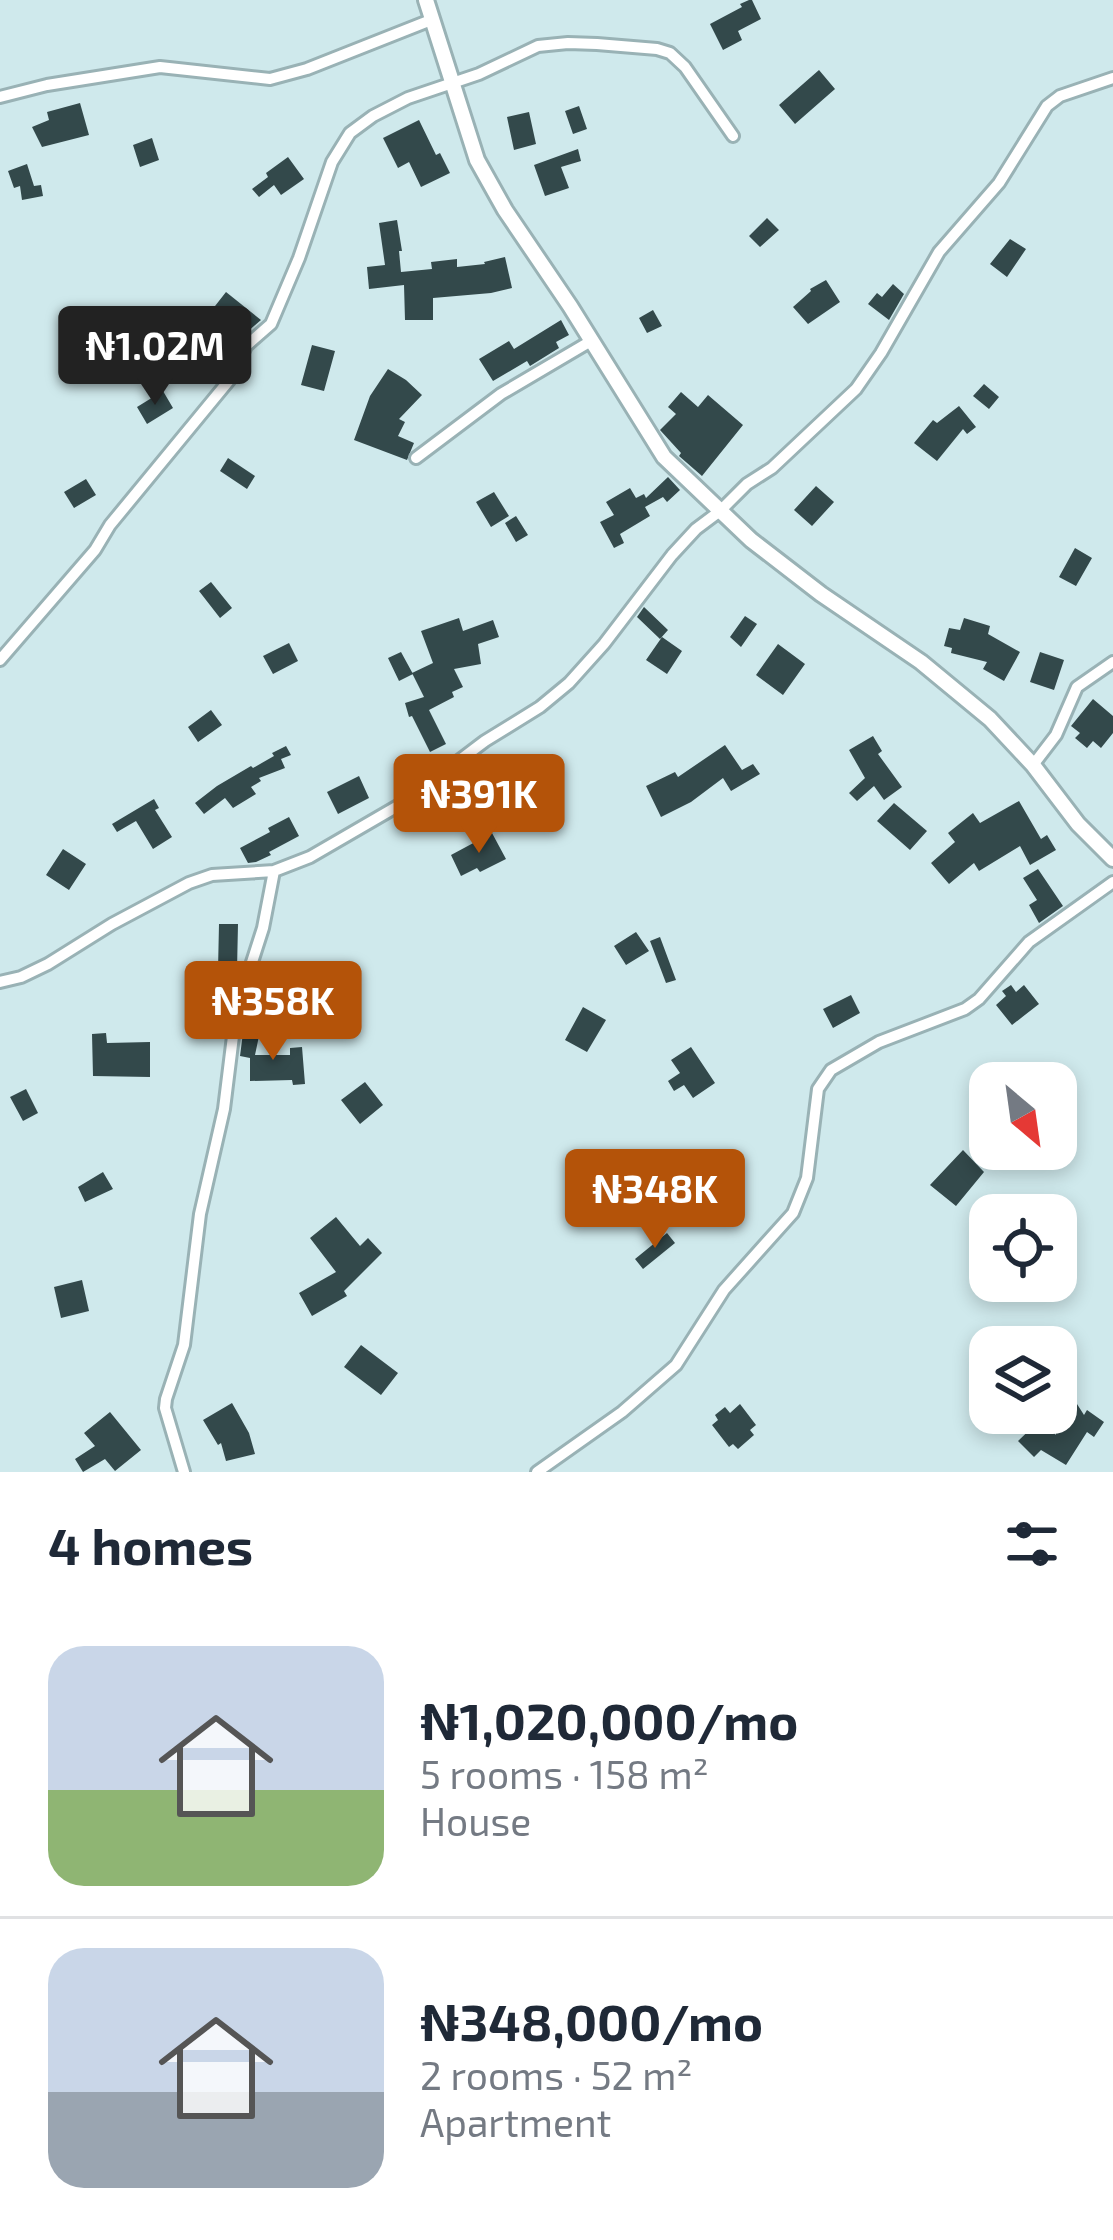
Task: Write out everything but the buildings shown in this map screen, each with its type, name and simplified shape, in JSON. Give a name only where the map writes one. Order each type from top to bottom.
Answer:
[{"type":"street","points":[[426,0],[477,160],[664,457],[752,540],[921,662],[989,719],[1113,859]]},
{"type":"street","points":[[0,97],[160,68],[270,79],[431,20]]},
{"type":"street","points":[[0,660],[95,550],[110,525],[231,378],[246,346],[271,324],[332,162],[350,133],[373,116],[538,46],[568,43],[670,53],[734,136]]},
{"type":"street","points":[[0,982],[48,964],[189,883],[225,873],[274,871],[310,857],[403,802],[569,683],[696,529],[735,493],[772,468],[856,388],[939,252],[999,183],[1047,106],[1060,96],[1113,78]]},
{"type":"street","points":[[416,458],[501,394],[591,340]]},
{"type":"street","points":[[1033,765],[1056,735],[1077,687],[1113,662]]},
{"type":"street","points":[[184,1472],[166,1399],[184,1345],[200,1214],[224,1109],[236,1012],[263,928],[274,871]]},
{"type":"street","points":[[537,1472],[622,1412],[676,1365],[724,1290],[793,1213],[807,1178],[818,1089],[831,1070],[878,1042],[965,1010],[1029,942],[1113,882]]}]
